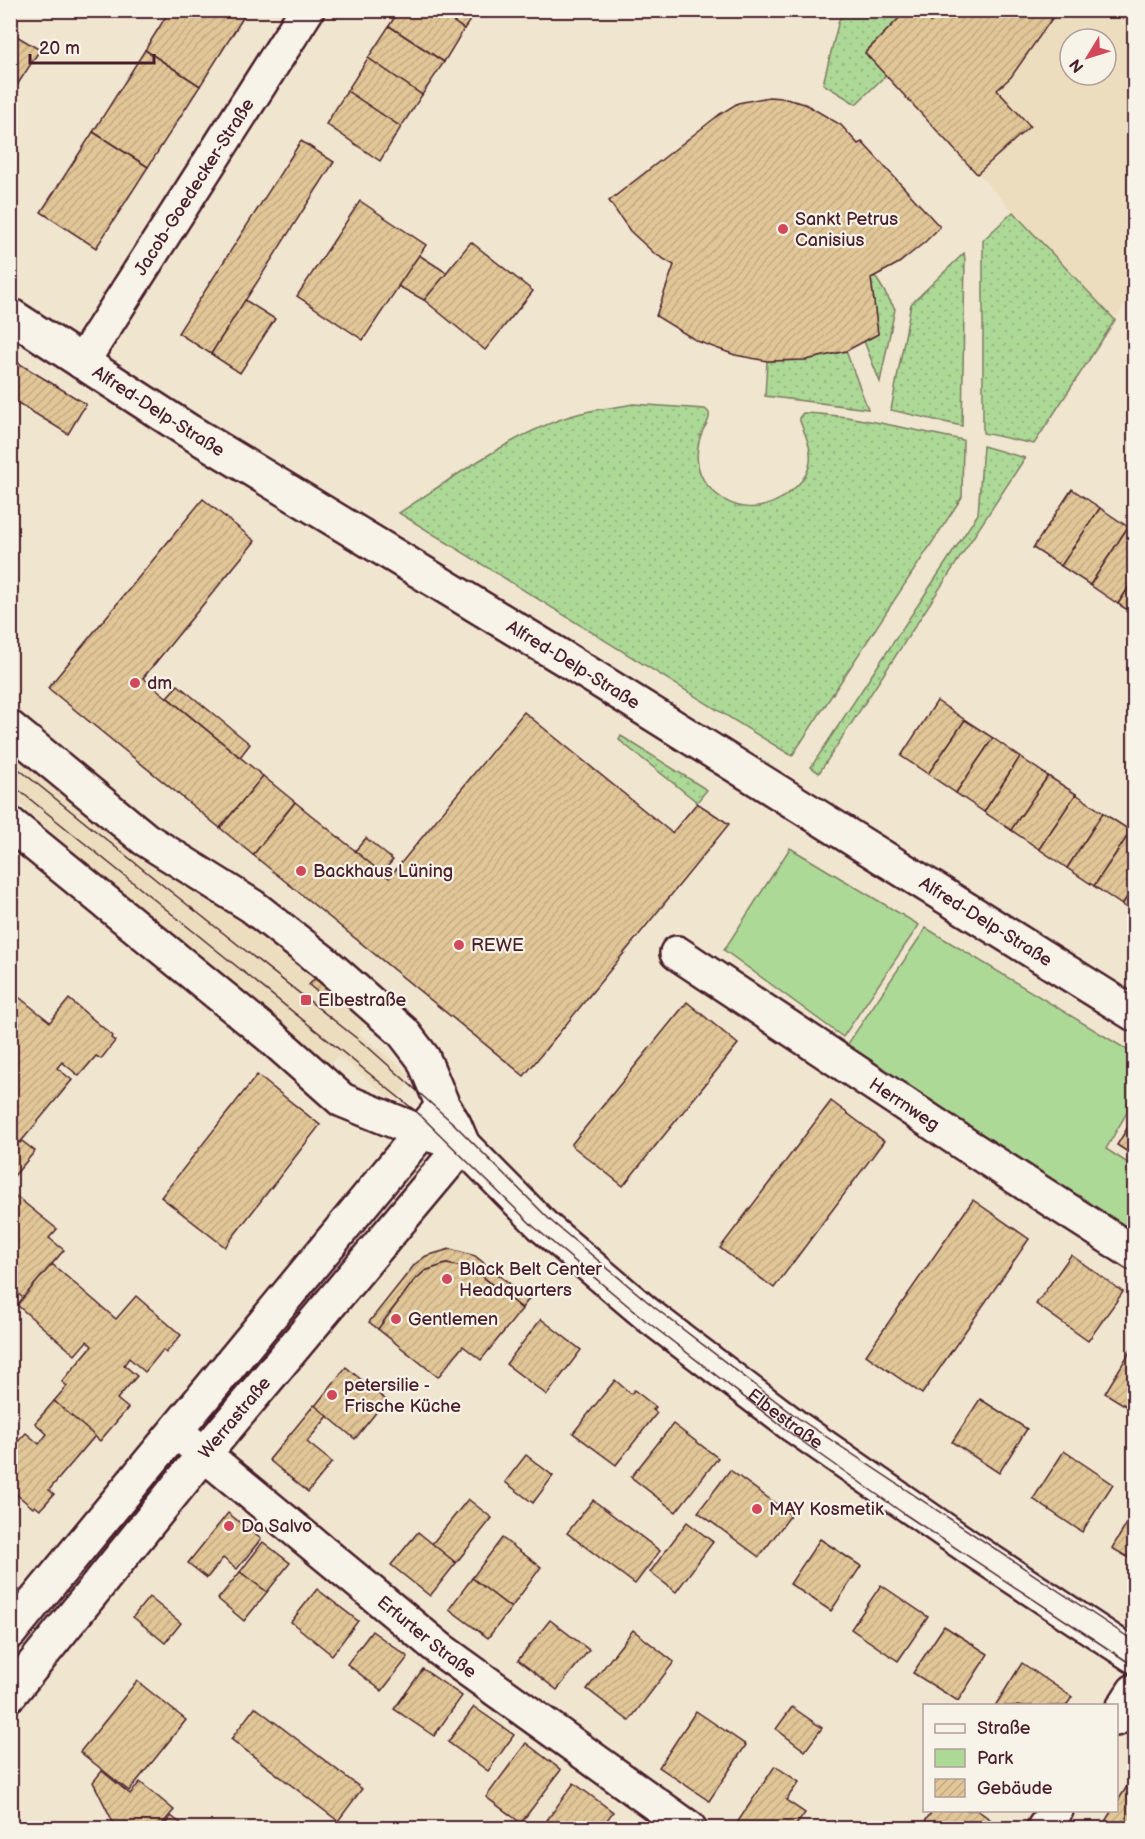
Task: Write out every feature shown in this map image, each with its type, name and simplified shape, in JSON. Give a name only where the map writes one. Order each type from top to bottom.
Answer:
[{"type":"street","name":"Jacob-Goedecker-Straße","points":[[82,362],[307,10]]},
{"type":"street","name":"Alfred-Delp-Straße","points":[[10,315],[187,430],[545,646],[1134,1014]]},
{"type":"street","name":"Elbestraße","points":[[10,728],[146,839],[252,906],[334,971],[403,1032],[423,1058],[443,1106],[463,1145],[543,1226],[648,1315],[794,1426],[970,1548],[1134,1656]]},
{"type":"street","name":"Elbestraße","points":[[10,824],[270,1036],[342,1100],[421,1132],[463,1145]]},
{"type":"street","name":"Herrnweg","points":[[677,953],[966,1145],[1134,1253]]},
{"type":"street","name":"Werrastraße","points":[[10,1632],[443,1106]]},
{"type":"street","name":"Werrastraße","points":[[10,1694],[205,1453],[463,1145]]},
{"type":"street","name":"Erfurter Straße","points":[[174,1431],[205,1453],[441,1650],[689,1828]]},
{"type":"street","points":[[1118,1716],[1134,1691]]},
{"type":"street","points":[[1044,1828],[1055,1812]]},
{"type":"shaded area","points":[[907,11],[920,11],[931,22],[939,11],[1134,11],[1134,290],[1115,320],[865,53]]},
{"type":"shaded area","points":[[10,749],[137,852],[253,929],[368,1022],[359,1033],[407,1072],[408,1083],[404,1092],[399,1097],[386,1096],[338,1055],[329,1066],[141,911],[11,796]]},
{"type":"green space","points":[[852,10],[907,11],[865,52],[886,75],[856,104],[823,84],[839,20]]},
{"type":"green space","points":[[1013,212],[1115,320],[1034,444],[983,433],[983,240]]},
{"type":"green space","points":[[964,253],[962,426],[891,410],[911,304]]},
{"type":"green space","points":[[875,276],[895,309],[880,382],[864,341],[878,334],[871,278]]},
{"type":"green space","points":[[846,351],[868,409],[765,396],[767,361],[806,360]]},
{"type":"green space","points":[[633,404],[705,409],[709,414],[709,419],[700,437],[697,451],[700,473],[703,480],[717,495],[737,506],[759,507],[769,504],[780,499],[802,481],[810,460],[808,441],[799,418],[803,413],[864,420],[963,440],[962,497],[792,756],[399,513],[484,458],[529,433],[581,413]]},
{"type":"green space","points":[[983,446],[1025,458],[819,773],[811,767],[978,514]]},
{"type":"green space","points":[[621,736],[707,790],[697,802],[619,740]]},
{"type":"green space","points":[[790,848],[919,925],[843,1037],[724,950]]},
{"type":"green space","points":[[926,928],[1134,1054],[1134,1100],[1106,1149],[1134,1167],[1134,1236],[845,1048]]},
{"type":"building","points":[[170,10],[248,10],[200,86],[145,50]]},
{"type":"building","points":[[399,10],[437,10],[464,29],[444,62],[389,26]]},
{"type":"building","points":[[437,10],[477,10],[464,29]]},
{"type":"building","points":[[907,10],[920,10],[931,22],[939,10],[1058,10],[1011,77],[997,90],[1030,126],[977,174],[865,53]]},
{"type":"building","points":[[389,26],[444,62],[422,95],[368,58]]},
{"type":"building","points":[[10,32],[40,50],[10,96]]},
{"type":"building","points":[[145,50],[200,86],[148,167],[93,132]]},
{"type":"building","points":[[368,58],[422,95],[401,127],[347,91]]},
{"type":"building","points":[[347,91],[401,127],[380,161],[326,124]]},
{"type":"building","name":"Sankt Petrus Canisius","points":[[769,97],[805,104],[841,125],[858,144],[862,142],[940,227],[899,263],[871,278],[878,334],[846,351],[806,360],[767,361],[735,355],[697,341],[656,316],[674,265],[655,254],[630,231],[609,201],[720,114],[738,103]]},
{"type":"building","points":[[93,132],[148,167],[96,248],[41,212]]},
{"type":"building","points":[[301,141],[334,162],[211,354],[178,333]]},
{"type":"building","points":[[360,201],[426,245],[363,340],[297,296]]},
{"type":"building","points":[[471,242],[533,291],[485,350],[424,300]]},
{"type":"building","points":[[419,255],[447,273],[424,300],[398,286]]},
{"type":"building","points":[[245,300],[275,319],[240,373],[211,354]]},
{"type":"building","points":[[10,358],[86,404],[68,434],[10,398]]},
{"type":"building","points":[[1072,489],[1100,508],[1061,566],[1033,548]]},
{"type":"building","points":[[203,499],[255,541],[143,678],[263,776],[220,828],[48,688]]},
{"type":"building","points":[[1100,508],[1128,527],[1090,585],[1061,566]]},
{"type":"building","points":[[1128,527],[1134,531],[1134,579],[1118,604],[1090,585]]},
{"type":"building","points":[[1134,579],[1134,614],[1118,604]]},
{"type":"building","points":[[178,685],[250,744],[240,757],[167,697]]},
{"type":"building","points":[[937,701],[965,720],[928,774],[901,756]]},
{"type":"building","points":[[524,712],[672,833],[697,803],[729,824],[524,1076],[253,855],[295,802],[389,878]]},
{"type":"building","points":[[965,720],[993,738],[956,793],[928,774]]},
{"type":"building","points":[[993,738],[1020,757],[984,812],[956,793]]},
{"type":"building","points":[[1020,757],[1048,776],[1011,830],[984,812]]},
{"type":"building","points":[[263,776],[295,802],[253,855],[220,828]]},
{"type":"building","points":[[1048,776],[1076,794],[1039,849],[1011,830]]},
{"type":"building","points":[[1076,794],[1103,813],[1067,868],[1039,849]]},
{"type":"building","points":[[1103,813],[1131,831],[1094,886],[1067,868]]},
{"type":"building","points":[[1131,831],[1134,834],[1134,886],[1122,905],[1094,886]]},
{"type":"building","points":[[366,838],[393,860],[382,873],[355,851]]},
{"type":"building","points":[[1134,886],[1134,913],[1122,905]]},
{"type":"building","points":[[315,978],[333,993],[327,1000],[309,985]]},
{"type":"building","points":[[10,990],[50,1022],[69,999],[113,1036],[111,1038],[115,1041],[101,1059],[96,1056],[79,1076],[62,1062],[57,1068],[72,1080],[20,1143],[10,1134],[10,1066],[15,1061],[10,1058]]},
{"type":"building","points":[[687,1002],[738,1044],[623,1186],[571,1145]]},
{"type":"building","points":[[257,1075],[320,1125],[225,1247],[161,1197]]},
{"type":"building","points":[[831,1101],[884,1141],[774,1288],[720,1248]]},
{"type":"building","points":[[1134,1117],[1134,1156],[1117,1145]]},
{"type":"building","points":[[10,1134],[20,1143],[22,1141],[35,1151],[10,1181]]},
{"type":"building","points":[[10,1196],[15,1199],[17,1197],[57,1229],[49,1238],[64,1250],[23,1298],[10,1287]]},
{"type":"building","points":[[973,1200],[1029,1239],[922,1394],[866,1355]]},
{"type":"building","points":[[450,1249],[475,1256],[529,1299],[522,1308],[478,1273],[468,1268],[446,1264],[425,1271],[413,1282],[378,1329],[369,1322],[415,1264],[426,1256]]},
{"type":"building","points":[[1071,1255],[1123,1292],[1088,1341],[1036,1304]]},
{"type":"building","points":[[52,1264],[116,1319],[136,1296],[181,1335],[166,1353],[163,1350],[145,1372],[129,1358],[124,1365],[137,1376],[117,1399],[128,1408],[100,1441],[54,1401],[67,1386],[62,1382],[92,1346],[87,1341],[75,1355],[17,1305]]},
{"type":"building","points":[[446,1264],[468,1268],[478,1273],[522,1309],[481,1360],[463,1346],[438,1377],[378,1329],[413,1282],[425,1271]]},
{"type":"building","points":[[541,1319],[581,1350],[547,1395],[506,1364]]},
{"type":"building","points":[[1134,1345],[1134,1411],[1105,1393]]},
{"type":"building","points":[[346,1367],[386,1400],[355,1439],[315,1406]]},
{"type":"building","points":[[615,1380],[631,1394],[634,1390],[656,1407],[653,1410],[657,1413],[616,1465],[573,1433]]},
{"type":"building","points":[[980,1399],[1027,1429],[999,1473],[952,1442]]},
{"type":"building","points":[[54,1401],[95,1436],[49,1490],[54,1494],[40,1510],[35,1506],[33,1508],[10,1489],[10,1450],[26,1433],[39,1444],[47,1434],[35,1423]]},
{"type":"building","points":[[314,1405],[328,1416],[307,1442],[332,1462],[308,1492],[269,1460]]},
{"type":"building","points":[[673,1424],[718,1458],[676,1512],[631,1477]]},
{"type":"building","points":[[1064,1451],[1113,1484],[1082,1532],[1033,1499]]},
{"type":"building","points":[[526,1455],[553,1476],[533,1503],[505,1482]]},
{"type":"building","points":[[730,1470],[791,1515],[759,1557],[698,1512]]},
{"type":"building","points":[[468,1499],[492,1518],[456,1563],[432,1544]]},
{"type":"building","points":[[593,1500],[660,1551],[635,1584],[567,1533]]},
{"type":"building","points":[[1134,1512],[1134,1561],[1112,1548]]},
{"type":"building","points":[[228,1513],[261,1539],[237,1569],[223,1558],[207,1578],[188,1563]]},
{"type":"building","points":[[687,1522],[713,1542],[676,1592],[650,1572]]},
{"type":"building","points":[[418,1532],[456,1563],[430,1596],[391,1565]]},
{"type":"building","points":[[502,1538],[541,1567],[511,1608],[472,1578]]},
{"type":"building","points":[[820,1539],[861,1566],[831,1611],[790,1584]]},
{"type":"building","points":[[263,1542],[290,1563],[267,1592],[240,1572]]},
{"type":"building","points":[[240,1572],[267,1592],[244,1621],[218,1599]]},
{"type":"building","points":[[472,1578],[511,1608],[488,1638],[449,1609]]},
{"type":"building","points":[[881,1585],[928,1617],[898,1661],[851,1629]]},
{"type":"building","points":[[317,1589],[358,1621],[332,1655],[291,1622]]},
{"type":"building","points":[[149,1597],[181,1623],[165,1643],[133,1617]]},
{"type":"building","points":[[550,1620],[589,1650],[557,1690],[518,1660]]},
{"type":"building","points":[[944,1626],[988,1654],[958,1701],[913,1673]]},
{"type":"building","points":[[633,1630],[674,1662],[629,1721],[587,1689]]},
{"type":"building","points":[[372,1631],[408,1657],[382,1691],[347,1664]]},
{"type":"building","points":[[1022,1663],[1072,1697],[1067,1704],[996,1704]]},
{"type":"building","points":[[423,1669],[462,1696],[434,1736],[394,1709]]},
{"type":"building","points":[[137,1681],[186,1720],[129,1791],[80,1752]]},
{"type":"building","points":[[255,1707],[362,1789],[338,1821],[231,1739]]},
{"type":"building","points":[[474,1707],[514,1735],[488,1771],[448,1742]]},
{"type":"building","points":[[792,1707],[822,1728],[805,1751],[776,1729]]},
{"type":"building","points":[[696,1711],[746,1745],[709,1801],[659,1767]]},
{"type":"building","points":[[526,1743],[561,1770],[521,1823],[486,1797]]},
{"type":"building","points":[[775,1766],[799,1782],[786,1800],[805,1813],[794,1828],[746,1828],[737,1823]]},
{"type":"building","points":[[102,1771],[130,1794],[140,1782],[174,1810],[159,1828],[116,1828],[93,1782]]},
{"type":"building","points":[[1134,1775],[1134,1828],[1101,1828],[1111,1812],[1118,1812],[1118,1801]]},
{"type":"building","points":[[574,1783],[613,1812],[601,1828],[559,1828],[547,1820]]},
{"type":"building","points":[[932,1812],[980,1812],[991,1820],[985,1828],[920,1828]]},
{"type":"building","points":[[171,1816],[187,1828],[162,1828]]},
{"type":"tram line","points":[[10,762],[369,1048],[454,1124],[551,1221],[654,1307],[798,1418],[1134,1641]]},
{"type":"tram line","points":[[10,783],[418,1113],[533,1226],[645,1320],[789,1432],[903,1513],[1134,1666]]},
{"type":"place","name":"Sankt Petrus Canisius","points":[[783,229]]},
{"type":"place","name":"dm","points":[[135,683]]},
{"type":"place","name":"Backhaus Lüning","points":[[301,871]]},
{"type":"place","name":"REWE","points":[[459,945]]},
{"type":"place","name":"Elbestraße","points":[[306,1000]]},
{"type":"place","name":"Black Belt Center Headquarters","points":[[447,1279]]},
{"type":"place","name":"Gentlemen","points":[[396,1319]]},
{"type":"place","name":"petersilie - Frische Küche","points":[[332,1395]]},
{"type":"place","name":"MAY Kosmetik","points":[[757,1509]]},
{"type":"place","name":"Da Salvo","points":[[229,1526]]}]
